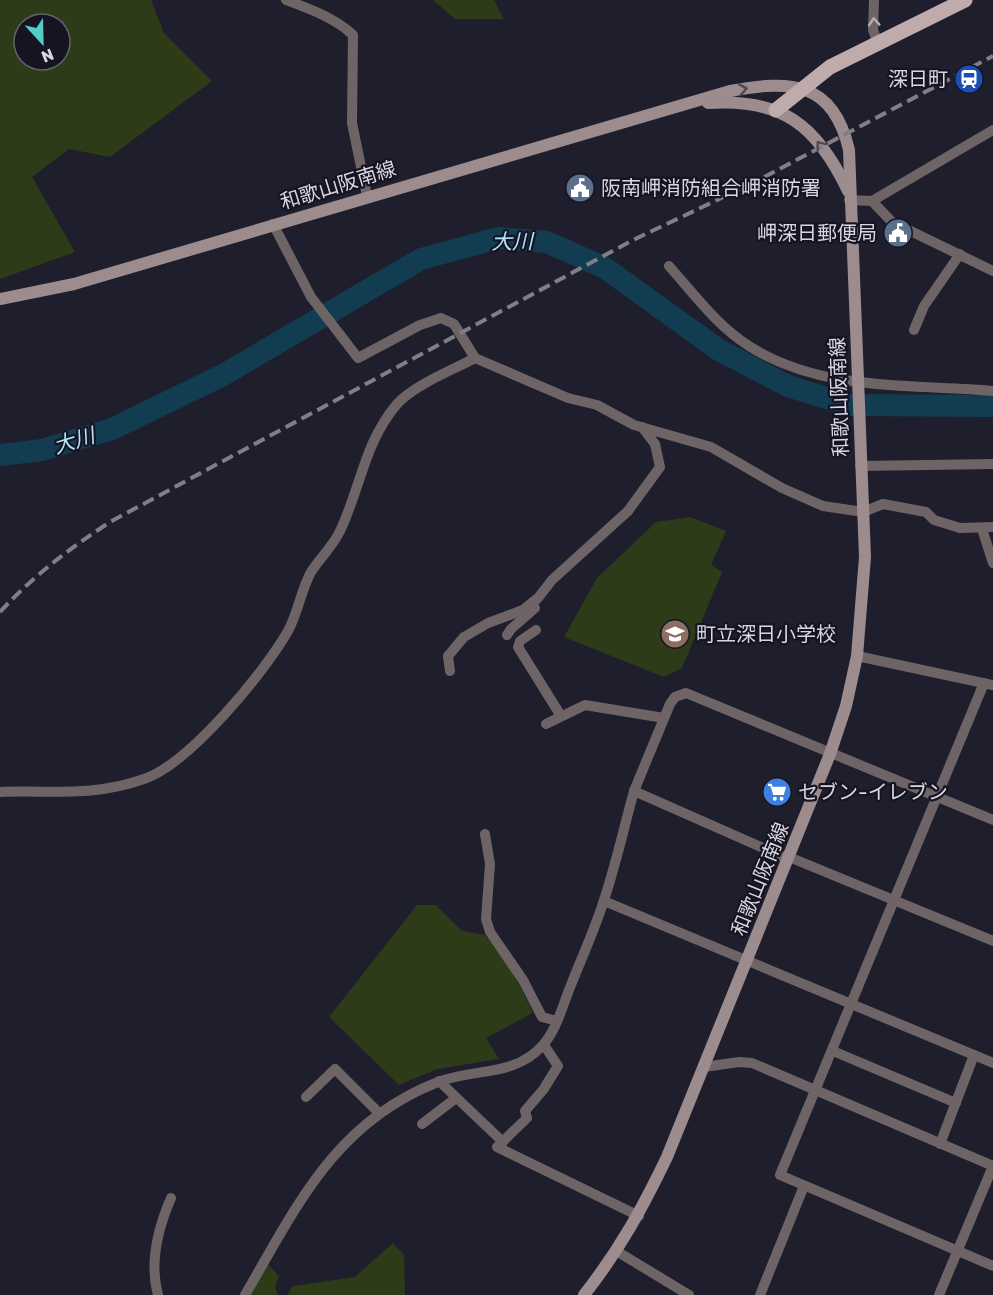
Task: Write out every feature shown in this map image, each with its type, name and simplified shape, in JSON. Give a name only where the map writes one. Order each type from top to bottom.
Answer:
[{"type":"main road","points":[[776,110],[830,68],[965,0]]},
{"type":"main road","name":"和歌山阪南線","points":[[0,299],[74,284],[730,91],[767,84],[794,85],[804,88],[827,105],[839,122],[847,139],[853,224],[863,512],[863,604],[857,657],[830,754],[667,1157],[639,1216],[618,1252],[584,1295]]},
{"type":"main road","name":"和歌山阪南線","points":[[687,105],[756,104],[776,110],[795,120],[813,135],[835,164],[850,198]]},
{"type":"street","points":[[286,0],[313,10],[354,35],[352,123],[367,196]]},
{"type":"street","points":[[874,0],[873,30],[878,43]]},
{"type":"street","points":[[850,198],[872,201],[993,130]]},
{"type":"street","points":[[872,201],[892,222],[993,271]]},
{"type":"street","points":[[273,224],[311,297],[343,335],[358,358],[420,325],[441,318],[454,324],[475,358],[568,398],[597,405],[642,427],[711,447],[782,488],[823,506],[863,512],[883,504],[926,512],[934,520],[960,528],[988,528],[993,563]]},
{"type":"street","points":[[914,330],[924,306],[960,254]]},
{"type":"street","points":[[669,266],[717,321],[748,346],[783,364],[857,386],[993,391]]},
{"type":"street","points":[[0,792],[76,794],[110,789],[146,779],[179,759],[240,695],[288,631],[311,573],[340,532],[376,431],[399,401],[432,380],[475,358]]},
{"type":"street","points":[[450,671],[448,656],[464,637],[488,623],[523,610],[628,511],[660,467],[655,444],[642,427]]},
{"type":"street","points":[[860,466],[993,464]]},
{"type":"street","points":[[507,635],[537,605],[548,585]]},
{"type":"street","points":[[536,630],[520,641],[518,647],[561,716]]},
{"type":"street","points":[[857,657],[989,684],[938,797],[780,1175],[993,1266]]},
{"type":"street","points":[[245,1295],[301,1200],[330,1158],[378,1112],[439,1082],[468,1072],[500,1071],[526,1062],[544,1045],[556,1021],[604,901],[634,791],[675,697],[686,693],[993,820]]},
{"type":"street","points":[[546,724],[585,705],[664,718]]},
{"type":"street","points":[[634,791],[789,858],[993,941]]},
{"type":"street","points":[[485,834],[490,864],[486,919],[490,932],[523,980],[542,1017],[556,1021]]},
{"type":"street","points":[[604,901],[993,1063]]},
{"type":"street","points":[[544,1045],[558,1066],[543,1090],[525,1111],[527,1118],[497,1147],[639,1216]]},
{"type":"street","points":[[833,1051],[956,1103]]},
{"type":"street","points":[[940,1144],[974,1055]]},
{"type":"street","points":[[704,1067],[739,1062],[752,1063],[993,1166],[939,1295]]},
{"type":"street","points":[[306,1097],[335,1069],[378,1112]]},
{"type":"street","points":[[439,1082],[503,1142]]},
{"type":"street","points":[[422,1124],[456,1098]]},
{"type":"street","points":[[760,1295],[804,1186]]},
{"type":"street","points":[[158,1295],[154,1281],[158,1226],[171,1198]]},
{"type":"street","points":[[618,1252],[689,1295]]},
{"type":"green space","points":[[0,0],[151,0],[164,33],[212,81],[110,157],[69,149],[32,177],[75,252],[0,279]]},
{"type":"green space","points":[[433,0],[494,0],[504,19],[455,19]]},
{"type":"green space","points":[[690,517],[726,531],[711,565],[722,572],[682,668],[664,677],[564,637],[597,578],[656,522]]},
{"type":"green space","points":[[417,905],[436,905],[462,931],[485,935],[514,974],[533,1013],[486,1038],[499,1059],[437,1069],[399,1085],[329,1017]]},
{"type":"green space","points":[[393,1243],[404,1255],[405,1295],[287,1295],[293,1286],[355,1277]]},
{"type":"green space","points":[[267,1263],[279,1276],[275,1286],[278,1295],[248,1295]]},
{"type":"waterway","name":"大川","points":[[0,455],[42,450],[112,429],[223,375],[421,259],[498,238],[547,242],[605,268],[719,350],[788,386],[848,405],[993,406]]},
{"type":"railway","points":[[0,612],[52,564],[110,522],[633,240],[753,183],[993,56]]},
{"type":"place","name":"深日町","points":[[969,79]]},
{"type":"place","name":"阪南岬消防組合岬消防署","points":[[580,188]]},
{"type":"place","name":"岬深日郵便局","points":[[898,233]]},
{"type":"place","name":"町立深日小学校","points":[[675,634]]},
{"type":"place","name":"セブン-イレブン","points":[[777,792]]}]
